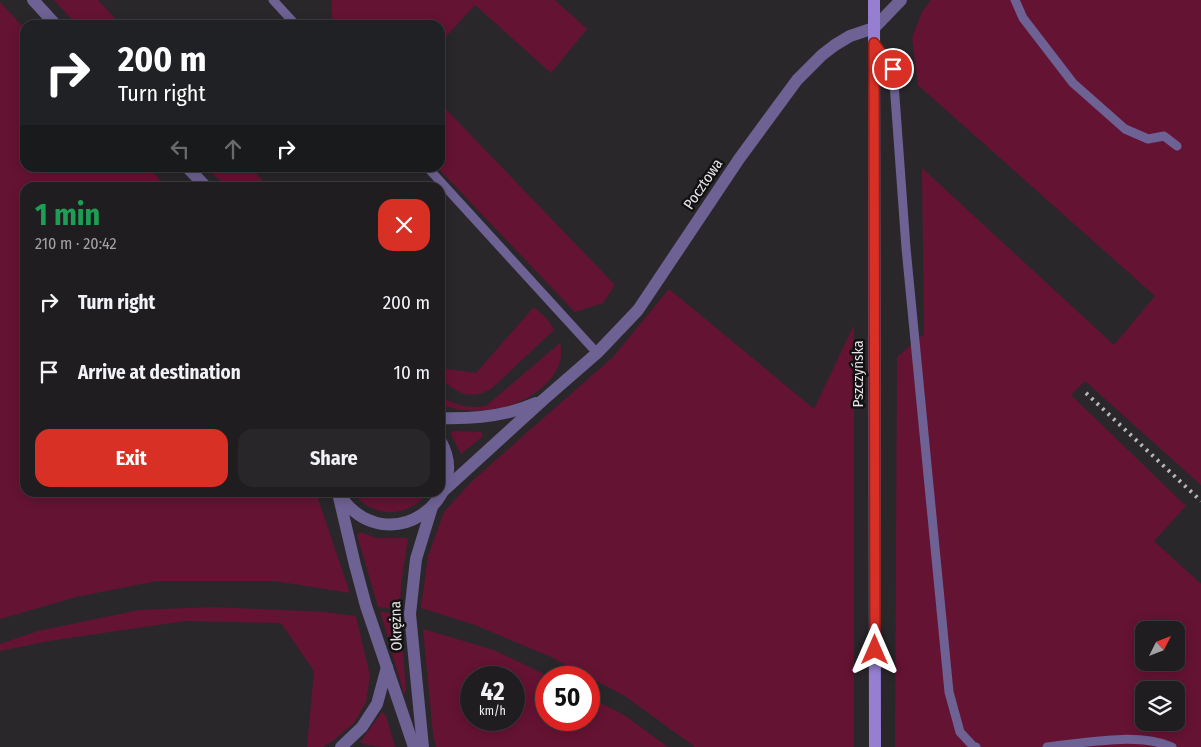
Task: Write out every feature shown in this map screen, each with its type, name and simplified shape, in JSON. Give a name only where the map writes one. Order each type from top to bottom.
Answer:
[{"type":"main road","name":"Pszczyńska","points":[[874,0],[875,747]]},
{"type":"street","points":[[33,0],[51,20]]},
{"type":"street","name":"Pocztowa","points":[[445,489],[597,352],[638,310],[739,159],[797,80],[835,45],[850,36],[874,28],[901,0]]},
{"type":"street","points":[[186,172],[194,182]]},
{"type":"street","points":[[192,172],[201,182]]},
{"type":"street","name":"Pocztowa","points":[[445,418],[469,419],[524,408],[543,400]]},
{"type":"street","points":[[445,454],[447,459],[447,477],[445,482]]},
{"type":"street","name":"Okrężna","points":[[339,497],[355,566],[414,747]]},
{"type":"street","points":[[341,497],[349,508],[364,519],[382,524],[400,524],[417,518],[432,507],[438,497]]},
{"type":"street","name":"Okrężna","points":[[422,747],[410,614],[416,559],[432,507]]},
{"type":"street","name":"Okrężna","points":[[341,747],[362,727],[377,704],[387,667]]},
{"type":"lane","points":[[274,0],[292,20]]},
{"type":"lane","points":[[1015,0],[1023,18],[1073,83],[1125,129],[1148,139],[1164,136],[1177,146]]},
{"type":"lane","points":[[874,43],[893,69],[906,248],[949,692],[960,732],[976,747]]},
{"type":"lane","points":[[432,172],[441,182]]},
{"type":"lane","points":[[445,187],[597,352]]},
{"type":"lane","points":[[1047,747],[1120,739],[1162,742],[1172,747]]},
{"type":"shaded area","points":[[54,0],[98,0],[116,20],[72,20]]},
{"type":"shaded area","points":[[332,0],[555,0],[587,29],[551,73],[475,5],[445,38],[445,20],[332,20]]},
{"type":"shaded area","points":[[931,0],[1201,0],[1201,485],[1085,381],[1071,395],[1186,506],[1154,541],[1201,584],[1201,747],[895,747],[897,357],[924,334],[922,168],[1114,345],[1155,296],[918,85],[912,38],[922,12]]},
{"type":"shaded area","points":[[0,2],[20,24],[20,172],[153,172],[162,182],[20,182],[20,497],[317,497],[350,593],[274,581],[157,581],[76,597],[0,619]]},
{"type":"shaded area","points":[[445,108],[615,285],[603,303],[575,312],[442,172],[445,172]]},
{"type":"shaded area","points":[[211,172],[255,172],[264,182],[221,182]]},
{"type":"shaded area","points":[[669,289],[814,409],[854,325],[854,747],[695,747],[625,696],[600,683],[600,666],[568,666],[475,625],[421,608],[428,556],[444,512],[472,481],[613,357]]},
{"type":"shaded area","points":[[534,307],[548,320],[554,330],[491,389],[483,393],[470,395],[464,394],[445,382],[445,369],[476,373]]},
{"type":"shaded area","points":[[560,343],[561,355],[559,366],[546,384],[526,399],[505,407],[489,410],[464,410],[445,406],[445,399],[462,406],[486,406]]},
{"type":"shaded area","points":[[453,431],[481,432],[483,436],[461,454],[451,434]]},
{"type":"shaded area","points":[[357,497],[423,497],[410,507],[401,511],[390,512],[380,511]]},
{"type":"shaded area","points":[[360,532],[377,538],[408,539],[401,584],[400,610],[378,607],[357,535]]},
{"type":"shaded area","points":[[214,607],[324,612],[356,616],[370,676],[366,702],[354,723],[323,747],[307,747],[314,671],[281,623],[185,621],[49,641],[0,651],[0,644],[38,631],[139,610]]},
{"type":"shaded area","points":[[380,611],[400,616],[406,691],[404,694]]},
{"type":"shaded area","points":[[423,629],[494,650],[535,670],[535,731],[600,731],[600,703],[624,715],[668,747],[436,747],[433,734]]},
{"type":"shaded area","points":[[382,712],[386,716],[395,747],[372,746],[360,742]]},
{"type":"railway","points":[[1086,393],[1201,501]]},
{"type":"route","points":[[875,650],[874,43],[893,69]]}]
